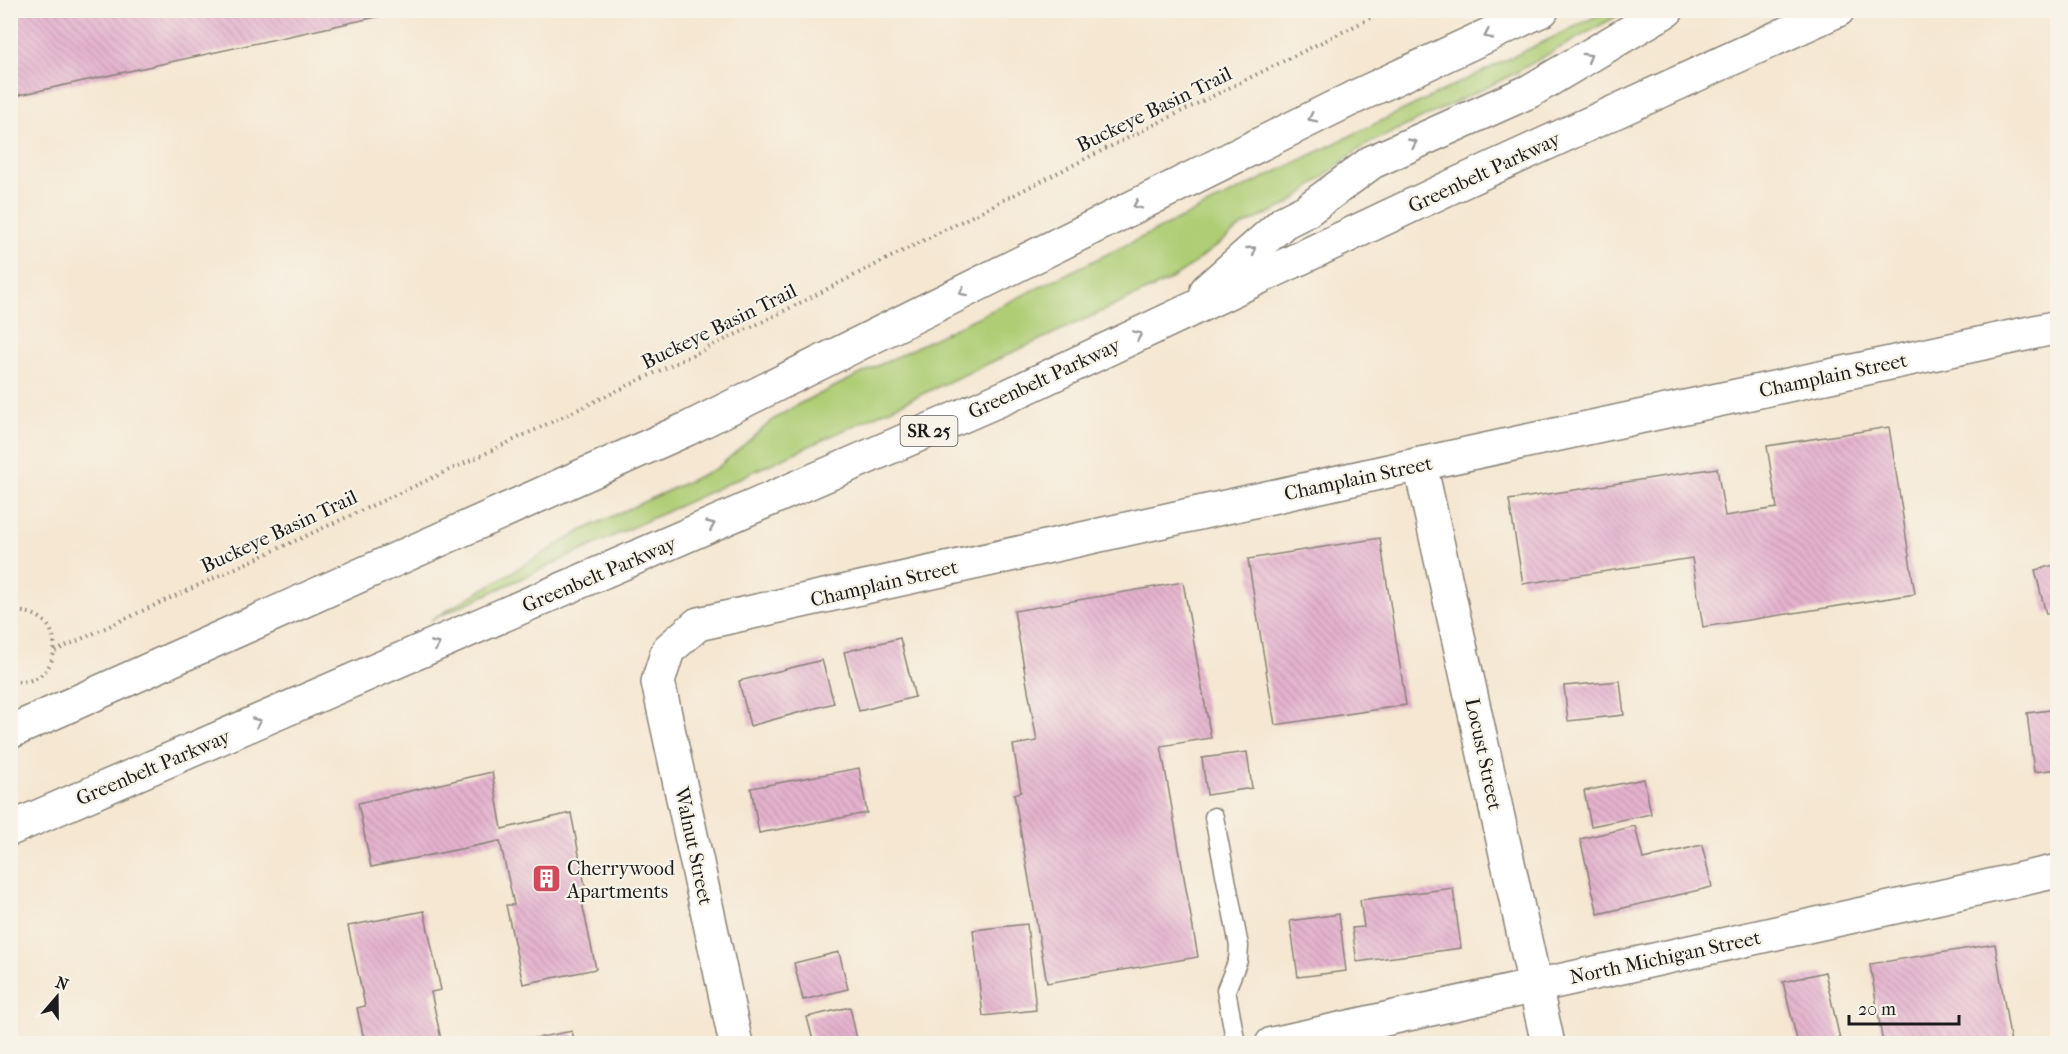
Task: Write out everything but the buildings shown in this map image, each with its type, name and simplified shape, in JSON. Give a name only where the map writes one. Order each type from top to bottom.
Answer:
[{"type":"main road","points":[[10,732],[687,429],[1353,98],[1542,10]]},
{"type":"main road","points":[[1176,316],[1284,222],[1306,211],[1372,162],[1530,91],[1667,10]]},
{"type":"main road","name":"Greenbelt Parkway","points":[[10,829],[1008,396],[1453,186],[1838,10]]},
{"type":"main road","name":"Champlain Street","points":[[668,650],[698,624],[1420,464],[2058,327]]},
{"type":"main road","name":"Locust Street","points":[[1420,464],[1548,1044]]},
{"type":"main road","name":"Walnut Street","points":[[668,650],[658,682],[736,1044]]},
{"type":"main road","name":"North Michigan Street","points":[[1272,1044],[2058,871]]},
{"type":"lane","points":[[1214,817],[1239,946],[1238,960],[1226,990],[1236,1044]]},
{"type":"path","name":"Buckeye Basin Trail","points":[[55,651],[480,456],[762,322],[1387,10]]},
{"type":"path","points":[[10,612],[22,610],[43,619],[53,633],[55,651],[46,671],[27,681],[10,680]]},
{"type":"green space","points":[[1607,11],[1626,11],[1506,78],[1368,144],[1289,204],[1242,226],[1168,281],[431,620],[583,530],[717,468],[774,419],[797,405]]},
{"type":"place","name":"Cherrywood Apartments","points":[[546,879]]}]
